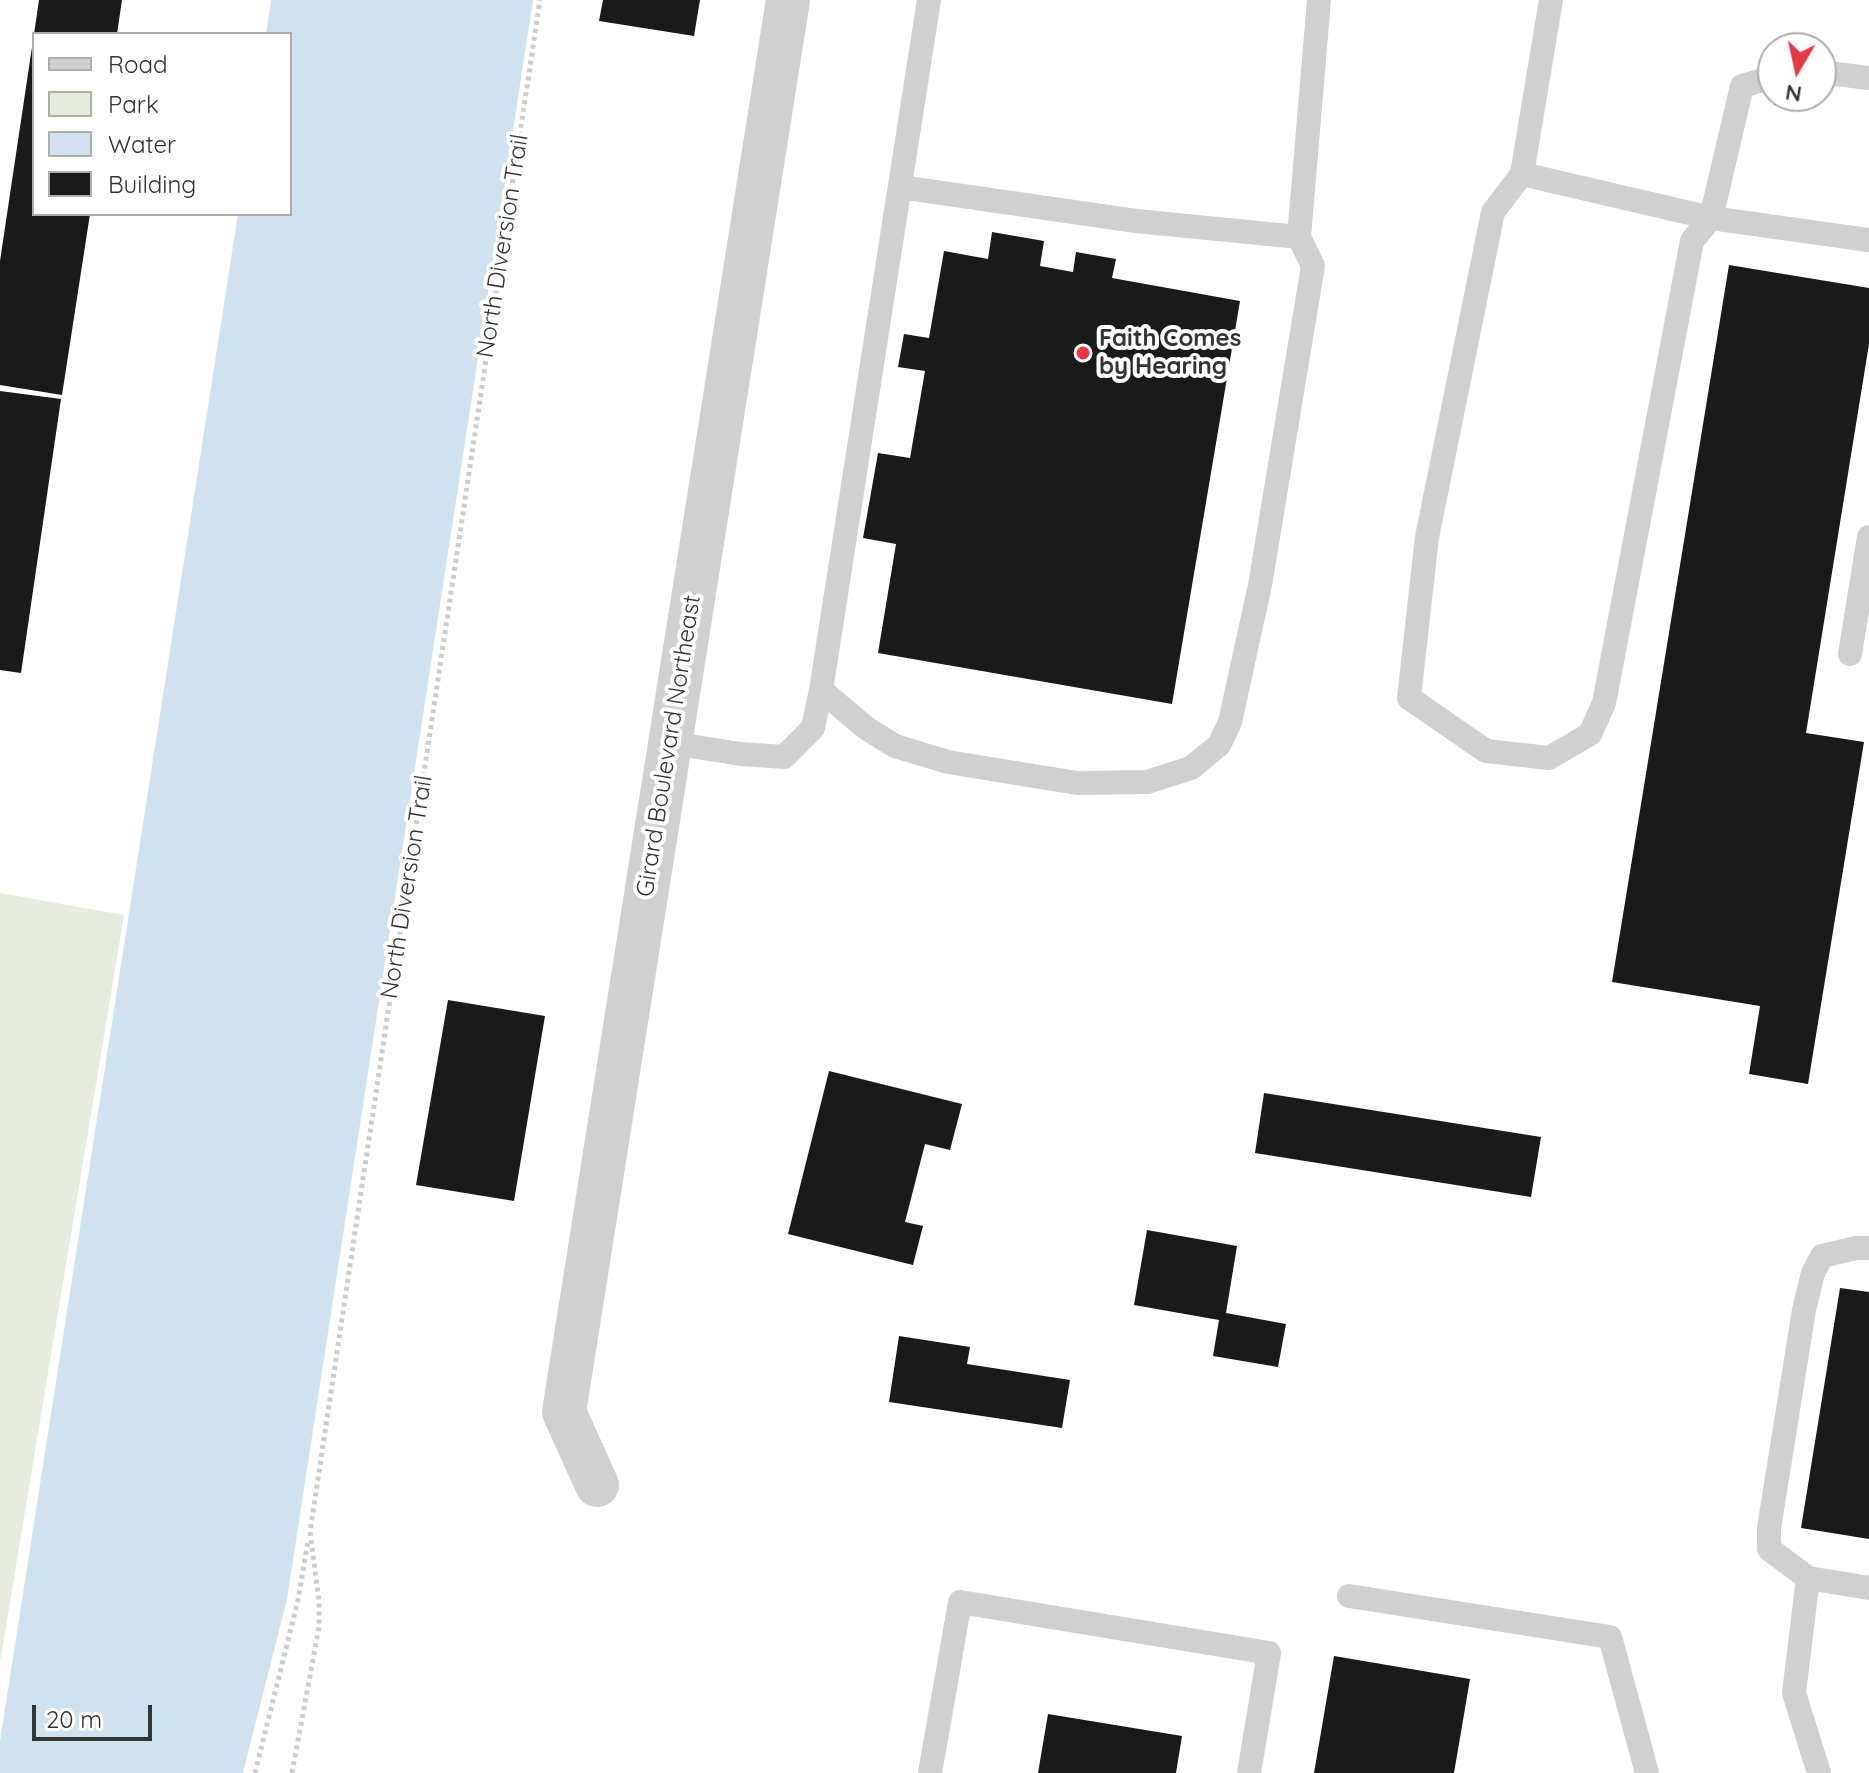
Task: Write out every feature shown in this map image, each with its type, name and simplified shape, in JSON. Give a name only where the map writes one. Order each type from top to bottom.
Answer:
[{"type":"street","name":"Girard Boulevard Northeast","points":[[597,1485],[564,1412],[788,0]]},
{"type":"lane","points":[[670,743],[784,757],[813,728],[929,0]]},
{"type":"lane","points":[[821,690],[866,728],[895,746],[948,762],[1077,783],[1147,782],[1191,768],[1219,745],[1230,722],[1260,585],[1313,266],[1299,237],[1319,0]]},
{"type":"lane","points":[[1551,0],[1522,174],[1493,212],[1427,537],[1409,698],[1486,751],[1549,758],[1590,734],[1604,703],[1692,241],[1711,218],[1742,86],[1757,82]]},
{"type":"lane","points":[[1837,74],[1869,78]]},
{"type":"lane","points":[[1522,174],[1711,218],[1869,240]]},
{"type":"lane","points":[[900,187],[1136,221],[1299,237]]},
{"type":"lane","points":[[1850,654],[1869,537]]},
{"type":"lane","points":[[1869,1248],[1822,1256],[1813,1273],[1804,1310],[1769,1528],[1769,1549],[1808,1578],[1869,1588]]},
{"type":"lane","points":[[1808,1578],[1794,1693],[1819,1773]]},
{"type":"lane","points":[[1349,1596],[1610,1637],[1647,1773]]},
{"type":"lane","points":[[930,1773],[960,1602],[1269,1653],[1249,1773]]},
{"type":"path","name":"North Diversion Trail","points":[[292,1773],[319,1627],[319,1601],[310,1532],[540,0]]},
{"type":"path","points":[[255,1773],[298,1600],[310,1532]]},
{"type":"green space","points":[[0,893],[124,915],[0,1662]]},
{"type":"water","points":[[271,0],[533,0],[287,1599],[243,1773],[0,1773],[0,1741],[238,216],[292,216],[292,32],[266,32]]},
{"type":"building","points":[[39,0],[122,0],[117,32],[34,32]]},
{"type":"building","points":[[603,0],[700,0],[694,36],[599,21]]},
{"type":"building","points":[[32,47],[32,216],[90,216],[62,395],[0,385],[0,261]]},
{"type":"building","points":[[992,232],[1044,241],[1040,266],[1073,272],[1076,252],[1116,259],[1112,278],[1240,301],[1172,704],[878,653],[896,544],[863,538],[878,453],[910,458],[925,371],[898,367],[904,334],[929,338],[944,251],[988,259]]},
{"type":"building","points":[[1729,265],[1869,288],[1869,344],[1806,733],[1864,742],[1808,1084],[1749,1074],[1760,1006],[1612,982]]},
{"type":"building","points":[[0,391],[61,399],[21,673],[0,670]]},
{"type":"building","points":[[448,1000],[545,1016],[514,1201],[416,1185]]},
{"type":"building","points":[[829,1071],[962,1104],[950,1150],[925,1144],[905,1222],[923,1226],[913,1265],[788,1234]]},
{"type":"building","points":[[1264,1093],[1541,1137],[1531,1197],[1255,1153]]},
{"type":"building","points":[[1147,1230],[1237,1246],[1226,1313],[1286,1324],[1278,1367],[1213,1356],[1219,1320],[1134,1305]]},
{"type":"building","points":[[1840,1288],[1869,1292],[1869,1539],[1801,1528]]},
{"type":"building","points":[[899,1336],[970,1347],[967,1364],[1070,1380],[1062,1428],[889,1402]]},
{"type":"building","points":[[1334,1656],[1470,1679],[1454,1773],[1314,1773]]},
{"type":"building","points":[[1048,1714],[1182,1736],[1176,1773],[1038,1773]]},
{"type":"place","name":"Faith Comes by Hearing","points":[[1083,353]]}]
